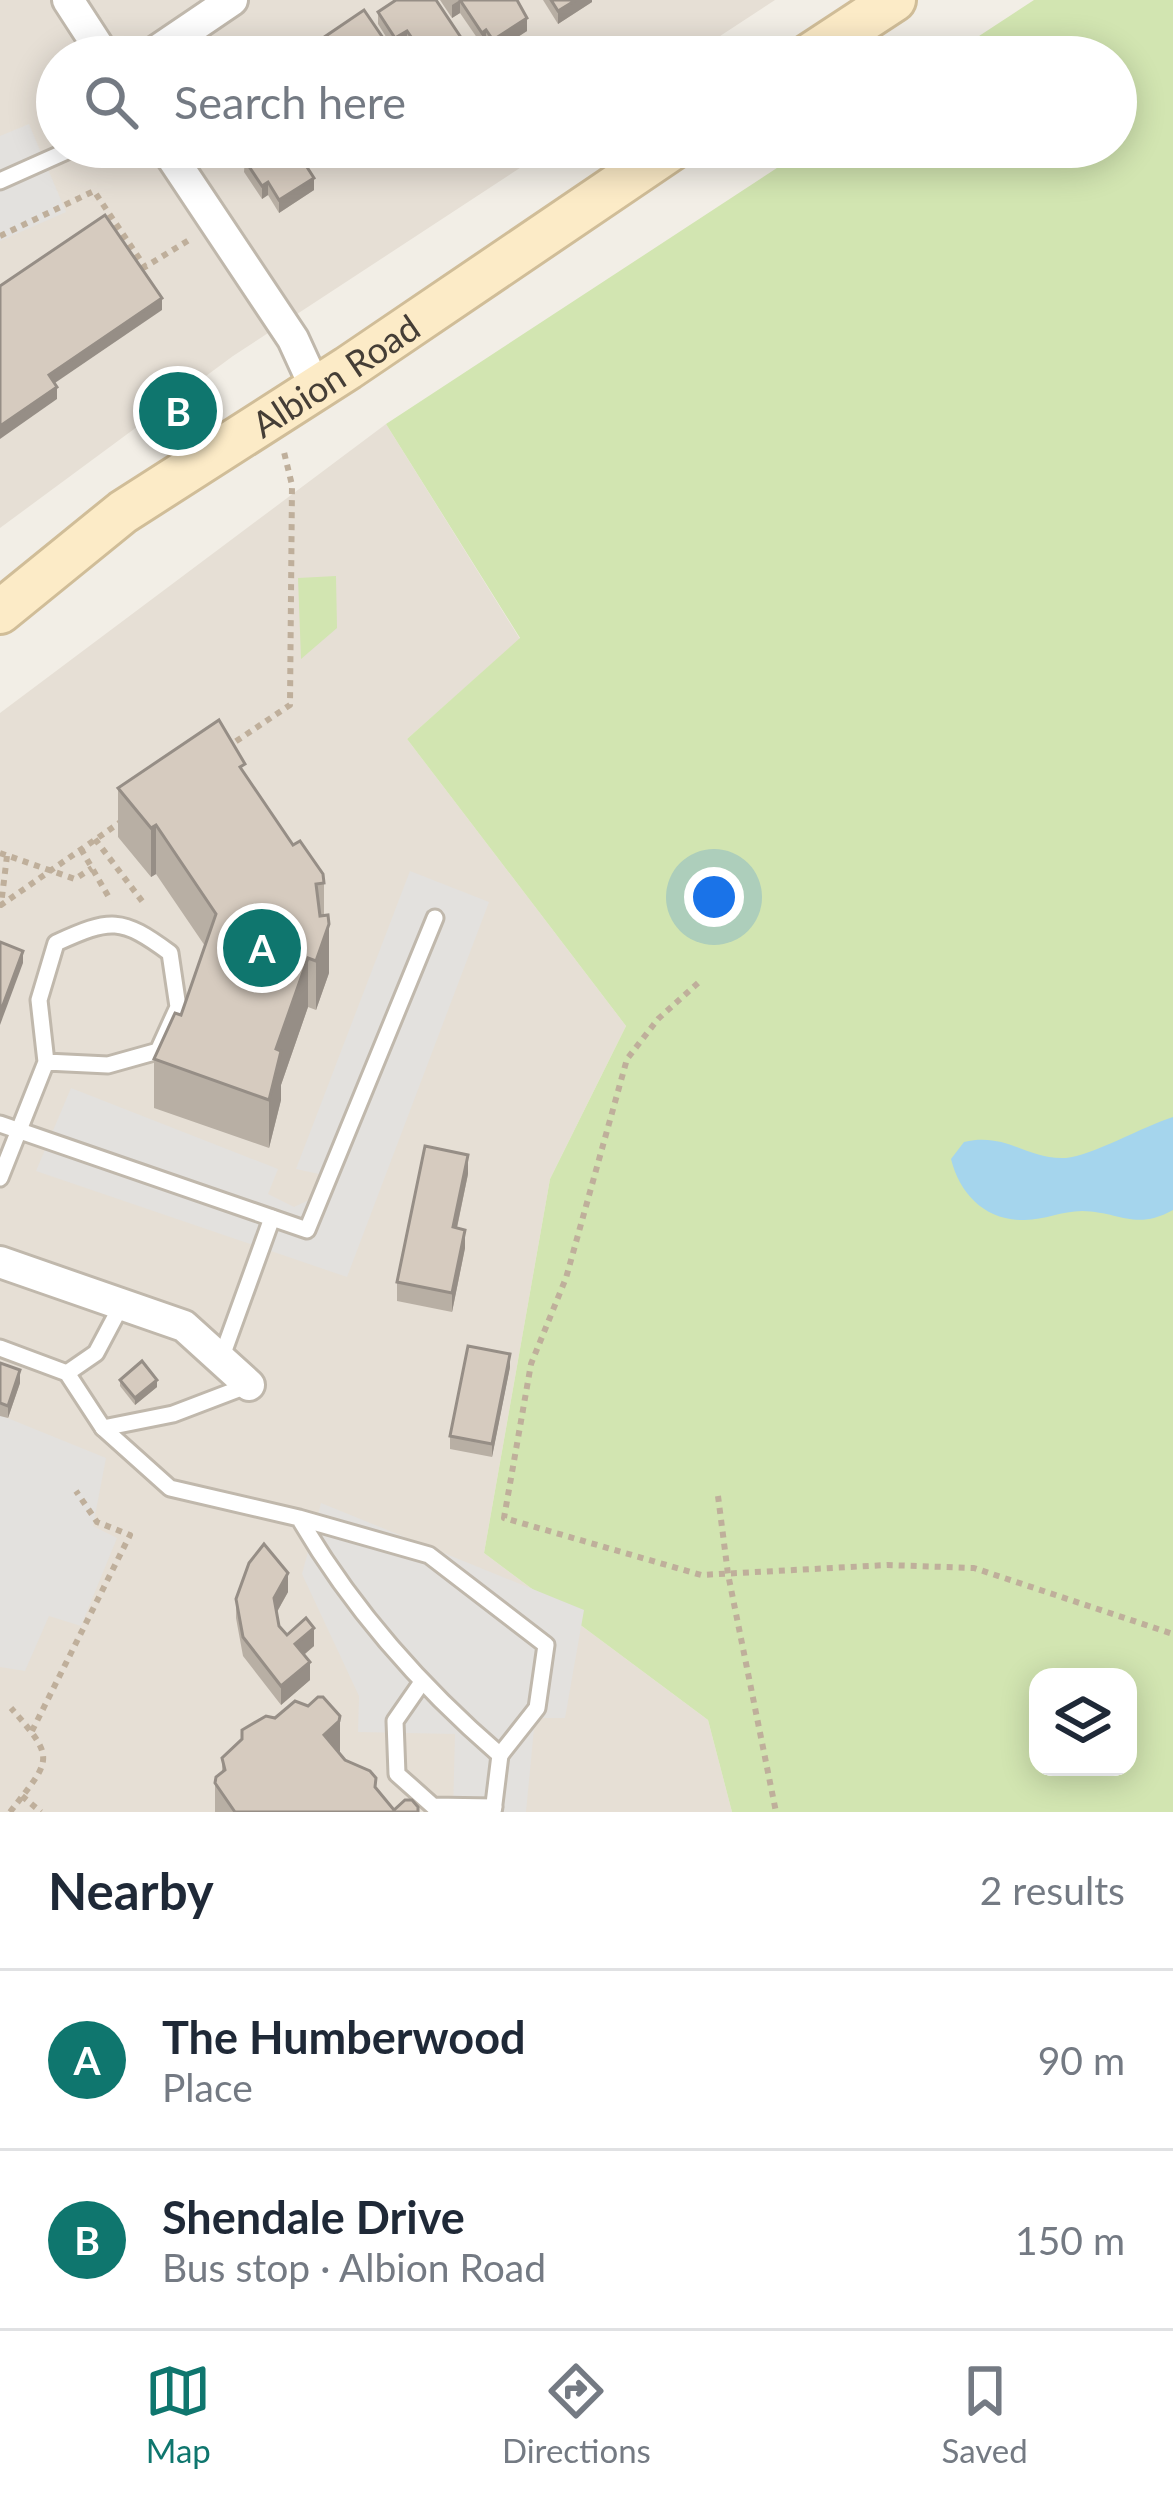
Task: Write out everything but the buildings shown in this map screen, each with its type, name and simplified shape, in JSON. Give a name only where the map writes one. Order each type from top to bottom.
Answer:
[{"type":"main road","points":[[839,36],[894,0]]},
{"type":"main road","name":"Albion Road","points":[[0,612],[124,512],[276,416],[643,168]]},
{"type":"street","points":[[68,0],[91,36]]},
{"type":"street","points":[[179,36],[232,0]]},
{"type":"street","points":[[179,168],[292,339],[315,387]]},
{"type":"street","points":[[0,1262],[184,1326],[249,1384]]},
{"type":"lane","points":[[0,182],[36,165]]},
{"type":"lane","points":[[0,1124],[307,1230],[434,918]]},
{"type":"lane","points":[[0,1178],[46,1062],[39,1000],[56,944],[98,924],[136,928],[170,953],[178,1007],[158,1051],[108,1065],[46,1062]]},
{"type":"lane","points":[[221,1359],[272,1218]]},
{"type":"lane","points":[[67,1373],[96,1352],[122,1304]]},
{"type":"lane","points":[[0,1348],[67,1373],[103,1428],[170,1488],[429,1555],[547,1645],[537,1708],[500,1755],[493,1810],[434,1806],[397,1774],[395,1720],[422,1682]]},
{"type":"lane","points":[[103,1428],[173,1414],[249,1384]]},
{"type":"lane","points":[[299,1518],[335,1580],[438,1701],[500,1755]]},
{"type":"path","points":[[0,236],[94,191],[146,267],[215,222]]},
{"type":"path","points":[[212,758],[290,705],[292,485],[276,416]]},
{"type":"path","points":[[92,868],[75,879],[46,872],[4,855],[1,905],[46,872],[134,812]]},
{"type":"path","points":[[94,839],[145,905]]},
{"type":"path","points":[[80,849],[111,901]]},
{"type":"path","points":[[698,983],[658,1018],[627,1058],[566,1277],[531,1364],[504,1518],[701,1575],[887,1565],[974,1568],[1173,1634]]},
{"type":"path","points":[[32,1731],[130,1534],[97,1522],[76,1491]]},
{"type":"path","points":[[718,1496],[728,1574],[776,1812]]},
{"type":"path","points":[[10,1812],[39,1774],[46,1755],[11,1708]]},
{"type":"path","points":[[22,1796],[41,1812]]},
{"type":"shaded area","points":[[0,0],[775,0],[720,36],[36,36],[36,168],[520,168],[233,356],[0,528]]},
{"type":"shaded area","points":[[29,124],[36,141],[36,168],[48,168],[66,212],[0,241],[0,136]]},
{"type":"shaded area","points":[[386,424],[520,639],[407,739],[626,1026],[550,1179],[484,1553],[708,1720],[732,1812],[0,1812],[0,713]]},
{"type":"shaded area","points":[[410,871],[489,902],[347,1277],[36,1171],[71,1088],[278,1169],[268,1194],[294,1207],[309,1200],[319,1174],[296,1169]]},
{"type":"shaded area","points":[[0,1415],[106,1458],[93,1526],[117,1538],[81,1626],[49,1616],[25,1671],[0,1667]]},
{"type":"shaded area","points":[[321,1503],[584,1610],[565,1718],[535,1718],[526,1812],[453,1812],[455,1734],[358,1732],[359,1696],[302,1574]]},
{"type":"green space","points":[[1034,0],[1173,0],[1173,1812],[732,1812],[708,1720],[484,1553],[550,1179],[626,1026],[407,739],[520,638],[386,424],[777,168],[1137,168],[1137,36],[979,36]]},
{"type":"green space","points":[[336,576],[337,628],[301,659],[298,578]]},
{"type":"water","points":[[1173,1117],[1173,1210],[1148,1219],[1082,1211],[1032,1220],[998,1216],[968,1194],[951,1159],[964,1142],[979,1140],[1039,1155],[1077,1156]]},
{"type":"place","name":"Shendale Drive","points":[[178,411]]},
{"type":"place","name":"The Humberwood","points":[[262,948]]}]
